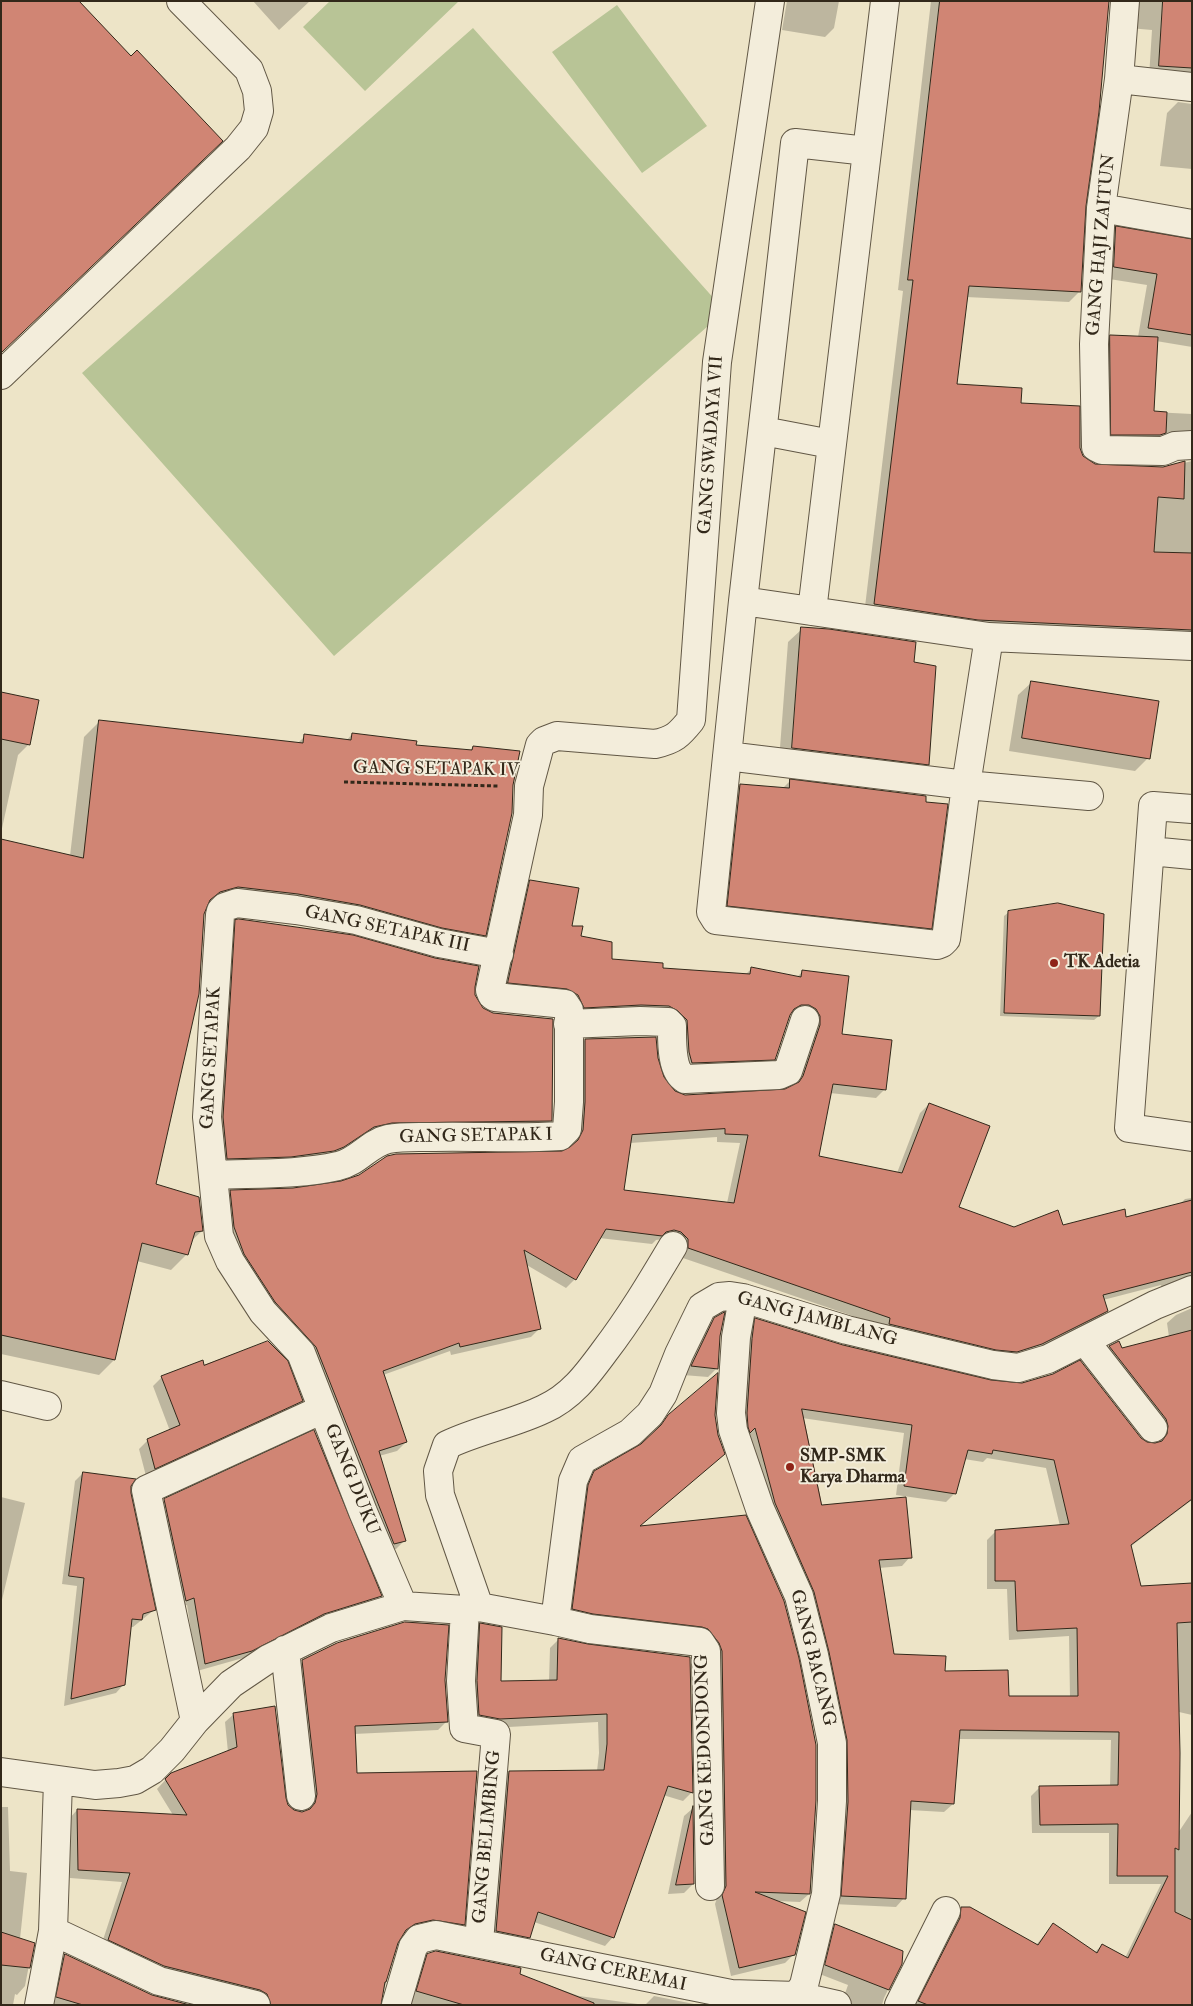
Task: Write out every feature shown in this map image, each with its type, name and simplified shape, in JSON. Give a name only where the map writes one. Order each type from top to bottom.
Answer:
[{"type":"street","points":[[1,375],[238,148],[254,128],[259,111],[257,91],[249,70],[182,1]]},
{"type":"street","name":"GANG SWADAYA VII","points":[[537,753],[544,741],[557,736],[655,744],[670,741],[691,720],[717,362],[770,1]]},
{"type":"street","points":[[812,611],[885,1]]},
{"type":"street","name":"GANG HAJI ZAITUN","points":[[1126,1],[1119,79],[1102,208],[1094,344],[1096,447],[1102,450],[1163,451],[1175,446],[1192,445]]},
{"type":"street","points":[[1119,79],[1192,87]]},
{"type":"street","points":[[867,151],[795,143],[743,601],[711,912],[716,920],[937,945],[942,944],[946,939],[966,785],[989,637]]},
{"type":"street","points":[[1102,208],[1192,224]]},
{"type":"street","points":[[763,431],[831,444]]},
{"type":"street","points":[[743,601],[989,637],[1192,646]]},
{"type":"street","name":"GANG SETAPAK I","points":[[213,1175],[288,1172],[339,1166],[350,1162],[373,1145],[386,1139],[400,1137],[473,1136],[531,1138],[560,1136],[566,1129],[569,1102],[569,1010],[565,1004],[495,997],[490,990],[528,815],[529,786],[537,753]]},
{"type":"street","points":[[727,756],[966,785],[1089,796]]},
{"type":"street","points":[[1192,809],[1152,806],[1129,1128],[1192,1137]]},
{"type":"street","points":[[1150,851],[1192,855]]},
{"type":"street","name":"GANG SETAPAK III","points":[[220,915],[225,907],[237,903],[296,910],[356,920],[438,943],[499,954]]},
{"type":"street","name":"GANG SETAPAK","points":[[220,915],[207,1117],[219,1236],[230,1261],[263,1312],[301,1353]]},
{"type":"street","points":[[568,1024],[640,1021],[668,1022],[672,1026],[673,1055],[679,1074],[685,1079],[779,1076],[784,1074],[788,1071],[805,1020]]},
{"type":"street","points":[[472,1608],[440,1495],[438,1471],[447,1444],[544,1409],[564,1399],[580,1385],[631,1317],[673,1246]]},
{"type":"street","name":"GANG JAMBLANG","points":[[555,1621],[573,1481],[582,1460],[630,1433],[650,1414],[663,1394],[679,1354],[702,1307],[719,1297],[743,1298],[847,1330],[994,1365],[1018,1368],[1048,1359],[1155,1305],[1192,1290]]},
{"type":"street","name":"GANG BACANG","points":[[743,1298],[736,1337],[731,1414],[733,1430],[760,1509],[799,1596],[832,1743],[832,1801],[826,1894],[804,1985],[796,2000]]},
{"type":"street","points":[[1084,1341],[1153,1428]]},
{"type":"street","name":"GANG DUKU","points":[[301,1353],[362,1512],[402,1606]]},
{"type":"street","points":[[1,1395],[47,1406]]},
{"type":"street","points":[[195,1722],[146,1490],[323,1409]]},
{"type":"street","points":[[1,1772],[95,1785],[135,1780],[152,1770],[172,1750],[195,1722],[231,1684],[268,1659],[331,1628],[402,1606],[472,1608],[555,1621]]},
{"type":"street","name":"GANG BELIMBING","points":[[472,1608],[461,1681],[464,1728],[496,1734],[479,1942]]},
{"type":"street","name":"GANG KEDONDONG","points":[[555,1621],[590,1629],[700,1642],[706,1652],[710,1886]]},
{"type":"street","points":[[285,1650],[301,1796]]},
{"type":"street","points":[[39,2005],[53,1931],[58,1781]]},
{"type":"street","points":[[900,2005],[946,1911]]},
{"type":"street","points":[[53,1931],[159,1981],[256,2005]]},
{"type":"street","name":"GANG CEREMAI","points":[[396,2005],[414,1947],[419,1939],[436,1934],[731,1994],[837,2005]]},
{"type":"path","name":"GANG SETAPAK IV","points":[[344,782],[529,786]]},
{"type":"green space","points":[[330,1],[459,1],[365,91],[303,27]]},
{"type":"green space","points":[[617,5],[707,126],[642,173],[552,52]]},
{"type":"green space","points":[[473,28],[725,311],[334,656],[82,373]]},
{"type":"building","points":[[1,1],[79,1],[131,56],[137,50],[223,141],[1,353]]},
{"type":"building","points":[[940,1],[1109,1],[1099,112],[1086,206],[1081,292],[969,286],[957,384],[1022,388],[1021,403],[1080,406],[1080,448],[1083,456],[1095,464],[1163,467],[1185,461],[1184,499],[1158,497],[1154,552],[1192,553],[1192,630],[978,620],[874,604],[913,280],[908,280]]},
{"type":"building","points":[[1163,1],[1192,1],[1192,68],[1159,66]]},
{"type":"building","points":[[1116,226],[1192,239],[1192,335],[1148,328],[1157,274],[1114,267]]},
{"type":"building","points":[[1110,335],[1158,337],[1154,411],[1167,412],[1166,433],[1160,435],[1111,435]]},
{"type":"building","points":[[801,627],[829,629],[916,642],[914,662],[936,666],[929,765],[792,748]]},
{"type":"building","points":[[1031,681],[1159,701],[1150,759],[1022,738]]},
{"type":"building","points":[[1,692],[39,700],[30,745],[1,739]]},
{"type":"building","points":[[99,720],[303,743],[304,734],[351,740],[352,733],[417,741],[416,745],[472,750],[473,746],[520,751],[513,785],[512,813],[486,936],[442,928],[360,905],[298,894],[238,887],[220,892],[210,900],[204,914],[199,994],[156,1184],[199,1197],[203,1231],[195,1232],[188,1255],[142,1243],[115,1360],[1,1335],[1,839],[83,858]]},
{"type":"building","points":[[790,779],[926,796],[926,802],[948,804],[932,929],[727,906],[740,784],[789,788]]},
{"type":"building","points":[[530,880],[579,888],[572,926],[583,926],[581,936],[612,942],[612,959],[663,963],[663,968],[750,974],[751,967],[801,977],[802,970],[849,976],[842,1034],[892,1040],[886,1090],[833,1084],[819,1156],[902,1173],[929,1103],[990,1126],[959,1207],[1014,1227],[1058,1210],[1063,1225],[1125,1209],[1126,1217],[1192,1200],[1192,1272],[1103,1295],[1108,1311],[1042,1344],[1017,1352],[996,1350],[889,1324],[890,1318],[688,1248],[688,1239],[681,1232],[674,1230],[666,1232],[662,1236],[606,1229],[576,1280],[524,1250],[541,1329],[460,1347],[459,1343],[383,1371],[407,1442],[379,1451],[406,1541],[394,1544],[316,1347],[275,1302],[244,1254],[234,1227],[230,1190],[293,1188],[341,1181],[359,1175],[387,1156],[396,1154],[562,1151],[578,1140],[583,1130],[585,1039],[656,1037],[658,1058],[664,1077],[675,1091],[685,1095],[785,1089],[799,1082],[803,1076],[820,1025],[820,1016],[816,1009],[809,1005],[801,1005],[794,1009],[790,1015],[775,1060],[692,1063],[689,1052],[687,1020],[678,1011],[669,1006],[641,1005],[584,1008],[578,995],[567,989],[508,983]],"holes":[[[725,1129],[725,1134],[748,1135],[734,1203],[624,1190],[632,1135]]]},
{"type":"building","name":"TK Adetia","points":[[1058,903],[1104,914],[1100,1016],[1004,1013],[1008,911]]},
{"type":"building","points":[[235,920],[353,935],[435,958],[479,966],[475,995],[483,1008],[493,1013],[553,1019],[552,1121],[392,1123],[374,1127],[344,1147],[334,1151],[291,1157],[227,1159],[223,1117]]},
{"type":"building","points":[[725,1312],[720,1336],[718,1369],[691,1366],[714,1318]]},
{"type":"building","points":[[755,1318],[843,1345],[991,1380],[1022,1383],[1053,1374],[1080,1360],[1141,1438],[1147,1442],[1155,1443],[1162,1441],[1167,1434],[1168,1426],[1166,1419],[1109,1346],[1119,1341],[1122,1348],[1192,1330],[1192,1499],[1131,1545],[1141,1586],[1192,1583],[1192,1622],[1177,1623],[1180,1753],[1179,1850],[1175,1848],[1175,1912],[1192,1920],[1192,2005],[928,2005],[918,2001],[960,1918],[961,1907],[970,1907],[1038,1945],[1053,1923],[1097,1953],[1102,1944],[1128,1958],[1168,1876],[1117,1876],[1118,1824],[1040,1825],[1039,1786],[1118,1785],[1119,1732],[960,1730],[954,1804],[911,1801],[906,1899],[841,1896],[848,1802],[847,1740],[829,1652],[814,1592],[775,1503],[755,1428],[750,1433],[748,1427],[747,1413]],"holes":[[[802,1409],[912,1425],[904,1486],[956,1494],[968,1450],[992,1454],[993,1450],[1054,1460],[1069,1524],[995,1530],[995,1581],[1015,1581],[1017,1631],[1077,1628],[1078,1696],[1009,1696],[1008,1670],[945,1671],[946,1656],[894,1654],[879,1560],[912,1558],[906,1497],[822,1505]]]},
{"type":"building","points":[[268,1341],[288,1361],[303,1401],[155,1469],[147,1439],[180,1425],[161,1376],[203,1360],[204,1365]]},
{"type":"building","points":[[718,1373],[715,1415],[718,1435],[725,1454],[640,1526],[746,1515],[784,1601],[799,1658],[816,1745],[816,1800],[810,1894],[755,1892],[806,1912],[795,1955],[739,1968],[722,1895],[726,1886],[722,1651],[719,1643],[708,1629],[702,1627],[593,1614],[572,1609],[588,1485],[594,1471],[641,1444],[661,1425],[668,1415]]},
{"type":"building","points":[[314,1430],[382,1596],[324,1614],[252,1651],[205,1664],[194,1598],[186,1601],[164,1499]]},
{"type":"building","points":[[83,1472],[136,1479],[131,1486],[131,1493],[156,1610],[143,1614],[142,1620],[132,1619],[125,1685],[71,1699],[84,1578],[69,1576]]},
{"type":"building","points":[[405,1622],[449,1625],[445,1680],[448,1722],[355,1726],[357,1773],[477,1771],[465,1925],[433,1920],[415,1924],[406,1930],[398,1943],[385,1982],[381,2005],[271,2005],[267,1994],[260,1990],[164,1966],[108,1940],[130,1873],[78,1870],[77,1809],[187,1815],[165,1779],[171,1773],[237,1747],[233,1713],[275,1706],[288,1805],[294,1810],[302,1812],[310,1809],[315,1803],[317,1794],[302,1660],[337,1643]]},
{"type":"building","points":[[480,1623],[502,1627],[501,1681],[557,1680],[558,1638],[588,1644],[690,1657],[693,1793],[668,1786],[614,1938],[538,1912],[530,1938],[496,1931],[509,1771],[604,1770],[607,1744],[607,1714],[500,1719],[479,1715],[477,1681]]},
{"type":"building","points":[[693,1806],[694,1884],[676,1885]]},
{"type":"building","points":[[835,1924],[903,1951],[902,1964],[889,1990],[825,1965]]},
{"type":"building","points":[[1,1932],[35,1943],[30,1968],[1,1965]]},
{"type":"building","points":[[436,1951],[521,1968],[520,1974],[594,2003],[594,2005],[464,2005],[416,1991],[427,1954]]},
{"type":"building","points":[[65,1954],[152,1995],[190,2005],[83,2005],[56,1997]]},
{"type":"place","name":"TK Adetia","points":[[1054,963]]},
{"type":"place","name":"SMP-SMK Karya Dharma","points":[[790,1467]]}]
